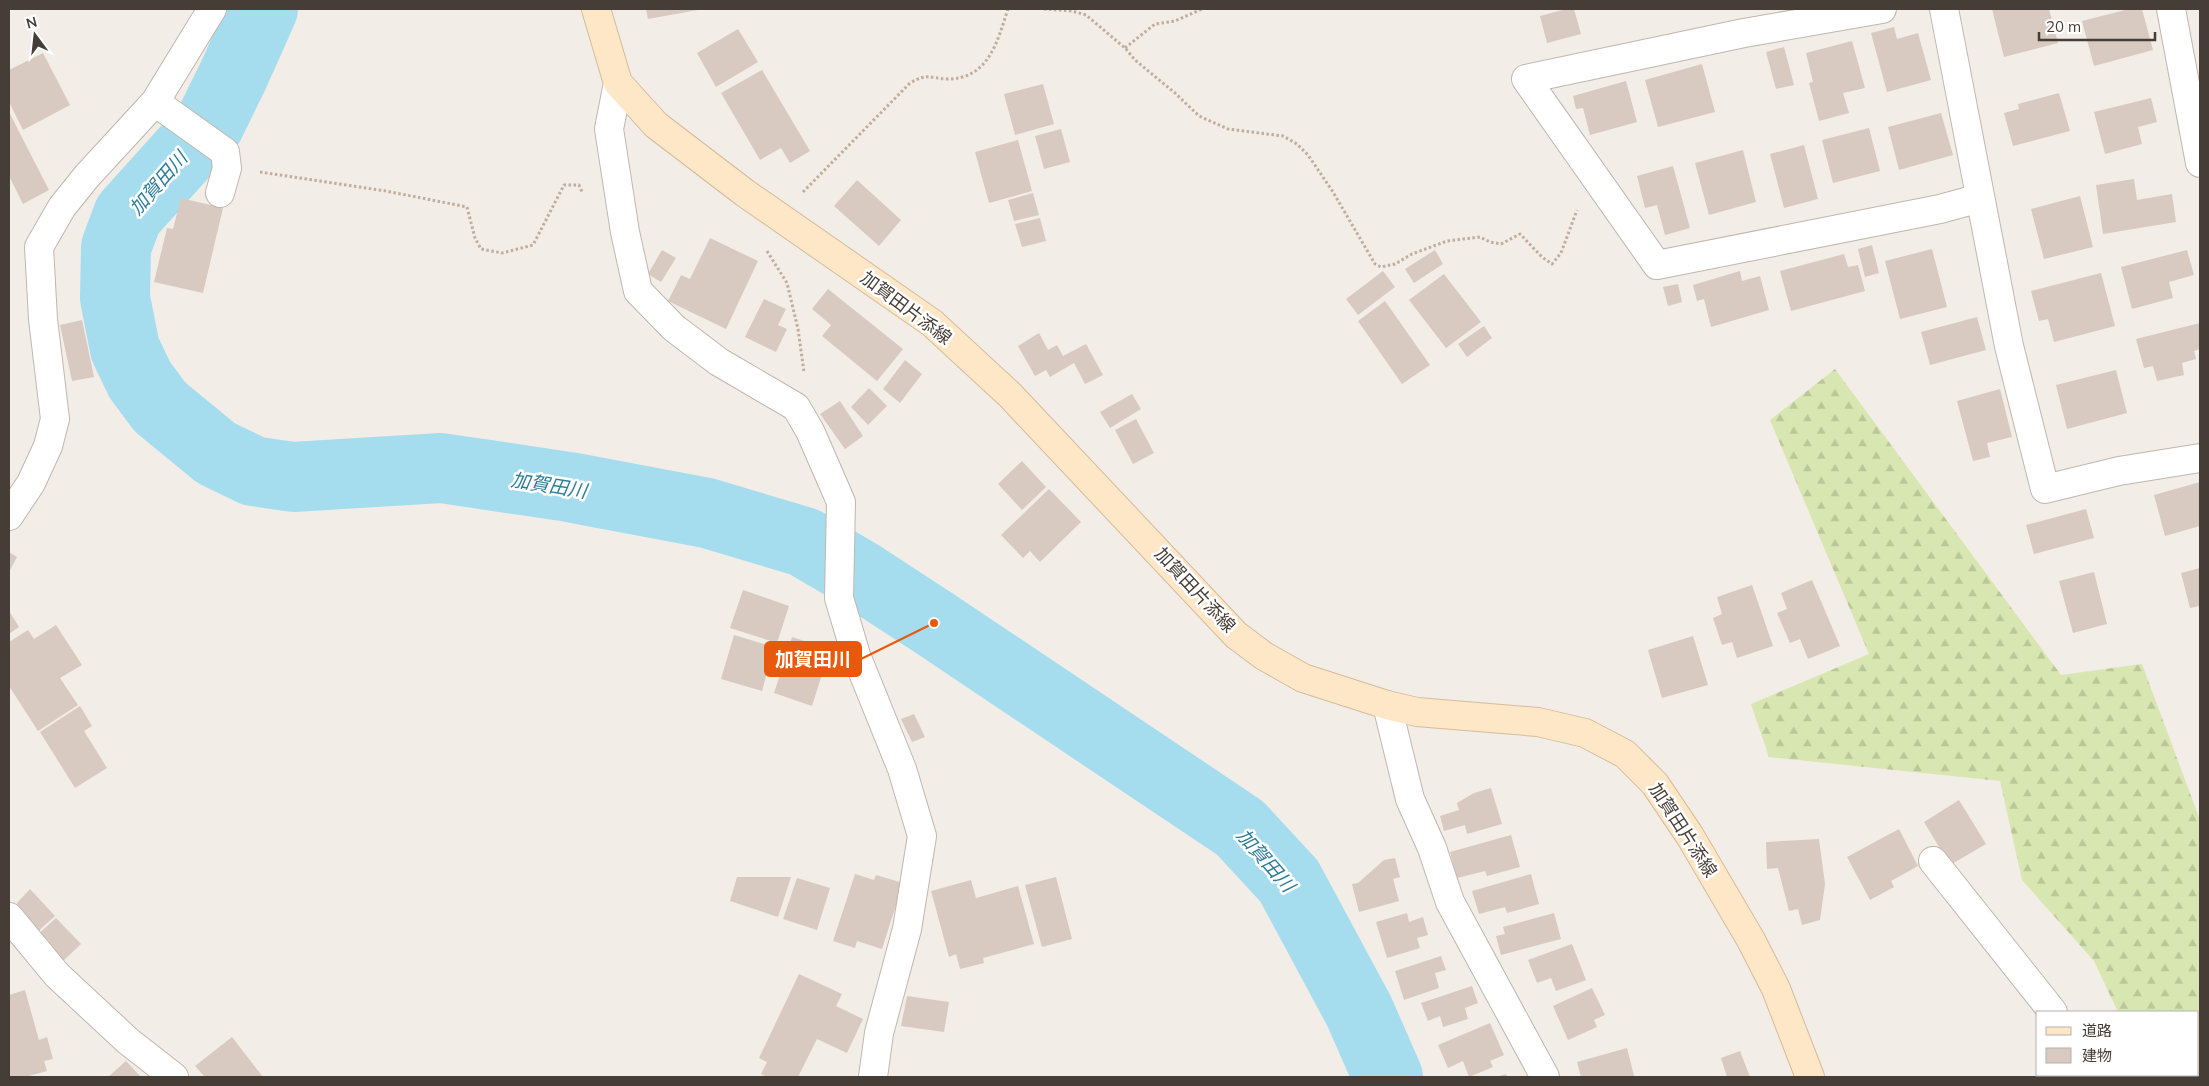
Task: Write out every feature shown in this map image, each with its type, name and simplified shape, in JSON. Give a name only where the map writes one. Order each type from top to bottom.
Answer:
[{"type":"main road","name":"加賀田片添線","points":[[596,9],[618,84],[656,125],[778,216],[939,330],[1010,395],[1236,634],[1264,656],[1303,678],[1388,705],[1417,712],[1538,722],[1585,733],[1625,754],[1655,784],[1690,836],[1752,940],[1776,989],[1810,1077]]},
{"type":"street","points":[[9,516],[32,483],[48,446],[55,419],[43,319],[39,247],[62,207],[87,176],[165,109],[212,9]]},
{"type":"street","points":[[1882,9],[1744,33],[1526,79],[1657,265],[1940,209],[1980,198]]},
{"type":"street","points":[[1944,9],[2010,346],[2045,489],[2119,471],[2200,458]]},
{"type":"street","points":[[2171,9],[2200,163]]},
{"type":"street","points":[[618,84],[609,128],[624,232],[638,291],[674,328],[718,362],[796,407],[810,431],[841,502],[839,598],[868,689],[902,769],[922,836],[907,929],[878,1033],[873,1077]]},
{"type":"street","points":[[165,109],[224,171]]},
{"type":"street","points":[[1388,705],[1410,799],[1432,848],[1450,902],[1545,1077]]},
{"type":"street","points":[[1933,861],[2052,1011]]},
{"type":"street","points":[[9,917],[57,975],[128,1041],[174,1077]]},
{"type":"path","points":[[778,216],[910,82],[923,76],[947,79],[965,77],[988,61],[1008,9]]},
{"type":"path","points":[[1044,9],[1072,11],[1086,15],[1199,116],[1228,129],[1284,136],[1297,144],[1308,155],[1334,192],[1375,264],[1380,267],[1395,264],[1412,254],[1448,241],[1480,237],[1490,242],[1501,244],[1520,234],[1542,257],[1552,264],[1561,253],[1592,172]]},
{"type":"path","points":[[1125,48],[1154,24],[1175,21],[1202,9]]},
{"type":"path","points":[[224,171],[386,191],[467,207],[480,249],[502,253],[532,245],[564,185],[580,185],[586,200]]},
{"type":"path","points":[[762,244],[787,283],[798,329],[804,363],[804,384],[796,407]]},
{"type":"green space","points":[[1835,369],[2061,675],[2142,664],[2200,820],[2200,1077],[2154,1077],[2199,1076],[2199,1011],[2118,1011],[2094,961],[2022,880],[2000,781],[1769,757],[1751,704],[1869,654],[1770,420]]},
{"type":"building","points":[[646,9],[697,9],[698,10],[648,19]]},
{"type":"building","points":[[1566,9],[1574,9],[1581,34],[1547,43],[1540,16]]},
{"type":"building","points":[[1992,9],[2049,9],[2058,43],[2004,57]]},
{"type":"building","points":[[2129,9],[2142,9],[2153,50],[2094,66],[2082,21]]},
{"type":"building","points":[[1894,27],[1897,39],[1918,33],[1931,80],[1887,92],[1871,33]]},
{"type":"building","points":[[738,29],[758,62],[716,87],[697,53]]},
{"type":"building","points":[[1852,41],[1865,88],[1843,93],[1849,113],[1819,121],[1809,83],[1813,82],[1806,53]]},
{"type":"building","points":[[1784,47],[1794,85],[1776,89],[1766,52]]},
{"type":"building","points":[[43,53],[70,105],[23,130],[9,102],[9,70]]},
{"type":"building","points":[[1702,64],[1715,112],[1658,127],[1645,80]]},
{"type":"building","points":[[762,70],[810,151],[790,163],[781,148],[760,160],[721,93]]},
{"type":"building","points":[[1626,81],[1637,122],[1590,135],[1583,108],[1576,109],[1573,96]]},
{"type":"building","points":[[1043,84],[1054,124],[1015,135],[1004,94]]},
{"type":"building","points":[[2059,93],[2070,131],[2013,146],[2004,113],[2019,109],[2018,104]]},
{"type":"building","points":[[2151,98],[2157,122],[2138,127],[2142,144],[2105,154],[2094,112]]},
{"type":"building","points":[[9,112],[49,190],[23,204],[9,176]]},
{"type":"building","points":[[1941,113],[1953,155],[1899,170],[1888,127]]},
{"type":"building","points":[[1869,128],[1880,171],[1833,183],[1822,140]]},
{"type":"building","points":[[1061,129],[1070,162],[1044,169],[1035,136]]},
{"type":"building","points":[[1018,140],[1032,191],[989,203],[975,152]]},
{"type":"building","points":[[1804,145],[1818,199],[1784,208],[1770,154]]},
{"type":"building","points":[[1743,150],[1756,202],[1709,215],[1695,163]]},
{"type":"building","points":[[1673,166],[1690,228],[1665,235],[1657,205],[1645,208],[1637,176]]},
{"type":"building","points":[[2134,179],[2137,200],[2172,194],[2176,222],[2103,234],[2096,185]]},
{"type":"building","points":[[857,180],[901,220],[879,246],[834,206]]},
{"type":"building","points":[[1033,193],[1039,215],[1014,221],[1008,200]]},
{"type":"building","points":[[2080,196],[2093,247],[2044,259],[2031,209]]},
{"type":"building","points":[[181,198],[223,208],[203,293],[154,282],[167,228],[173,229]]},
{"type":"building","points":[[1040,218],[1046,241],[1022,247],[1015,224]]},
{"type":"building","points":[[710,238],[758,261],[726,329],[668,301],[681,275],[690,279]]},
{"type":"building","points":[[1872,245],[1879,273],[1865,277],[1858,249]]},
{"type":"building","points":[[1932,249],[1947,307],[1900,319],[1885,261]]},
{"type":"building","points":[[662,250],[676,258],[661,282],[648,274]]},
{"type":"building","points":[[1435,250],[1443,264],[1414,283],[1405,269]]},
{"type":"building","points":[[2187,250],[2194,275],[2169,282],[2173,298],[2132,309],[2121,267]]},
{"type":"building","points":[[1844,254],[1848,267],[1858,265],[1865,291],[1791,311],[1780,271]]},
{"type":"building","points":[[1383,271],[1395,287],[1358,315],[1346,299]]},
{"type":"building","points":[[1740,271],[1742,281],[1760,276],[1769,310],[1711,327],[1704,299],[1697,301],[1693,285]]},
{"type":"building","points":[[2101,273],[2115,326],[2054,342],[2048,319],[2039,321],[2031,291]]},
{"type":"building","points":[[1444,274],[1481,322],[1446,348],[1409,300]]},
{"type":"building","points":[[1678,284],[1682,302],[1668,306],[1663,287]]},
{"type":"building","points":[[828,289],[903,349],[877,381],[822,336],[831,325],[812,309]]},
{"type":"building","points":[[764,299],[786,309],[778,325],[787,329],[776,352],[745,337]]},
{"type":"building","points":[[1385,301],[1430,365],[1402,384],[1358,321]]},
{"type":"building","points":[[1977,317],[1986,350],[1930,365],[1921,332]]},
{"type":"building","points":[[82,320],[94,377],[72,381],[60,325]]},
{"type":"building","points":[[2200,323],[2200,349],[2194,351],[2196,359],[2182,363],[2184,375],[2157,381],[2153,366],[2144,368],[2136,339]]},
{"type":"building","points":[[1484,326],[1492,338],[1467,357],[1458,344]]},
{"type":"building","points":[[1039,333],[1048,350],[1057,345],[1063,356],[1086,344],[1103,375],[1085,384],[1074,363],[1050,377],[1046,370],[1035,376],[1018,346]]},
{"type":"building","points":[[905,360],[922,374],[900,403],[883,389]]},
{"type":"building","points":[[2116,370],[2127,413],[2067,429],[2056,385]]},
{"type":"building","points":[[869,388],[887,406],[868,425],[851,407]]},
{"type":"building","points":[[2000,389],[2012,437],[1987,443],[1990,457],[1973,461],[1957,401]]},
{"type":"building","points":[[1132,394],[1141,409],[1110,428],[1100,412]]},
{"type":"building","points":[[840,401],[863,436],[845,449],[820,414]]},
{"type":"building","points":[[1136,419],[1154,453],[1133,464],[1115,430]]},
{"type":"building","points":[[1022,461],[1046,487],[1022,510],[998,484]]},
{"type":"building","points":[[2200,482],[2200,526],[2165,536],[2154,495]]},
{"type":"building","points":[[1049,489],[1081,522],[1040,562],[1030,551],[1023,558],[1001,535]]},
{"type":"building","points":[[2086,509],[2094,538],[2034,554],[2026,525]]},
{"type":"building","points":[[9,552],[17,557],[9,572]]},
{"type":"building","points":[[2200,568],[2200,606],[2190,608],[2181,573]]},
{"type":"building","points":[[2094,572],[2107,624],[2073,633],[2059,581]]},
{"type":"building","points":[[1812,580],[1840,646],[1808,659],[1800,639],[1790,643],[1777,613],[1787,609],[1781,593]]},
{"type":"building","points":[[1752,585],[1773,646],[1737,658],[1732,642],[1722,645],[1713,618],[1722,614],[1717,597]]},
{"type":"building","points":[[743,590],[789,606],[777,643],[730,628]]},
{"type":"building","points":[[9,611],[19,627],[9,634]]},
{"type":"building","points":[[56,625],[82,665],[60,678],[78,705],[38,731],[9,686],[9,642],[28,630],[34,639]]},
{"type":"building","points":[[734,635],[774,647],[762,691],[721,679]]},
{"type":"building","points":[[1693,636],[1708,685],[1662,698],[1648,650]]},
{"type":"building","points":[[792,637],[830,649],[812,706],[774,693]]},
{"type":"building","points":[[80,706],[92,726],[84,731],[107,768],[75,788],[40,732]]},
{"type":"building","points":[[914,714],[925,737],[912,742],[901,719]]},
{"type":"building","points":[[1491,788],[1502,824],[1467,834],[1465,825],[1444,831],[1440,816],[1459,810],[1457,803],[1474,793]]},
{"type":"building","points":[[1959,800],[1986,844],[1950,865],[1924,822]]},
{"type":"building","points":[[1899,829],[1918,866],[1891,881],[1894,887],[1870,900],[1847,857]]},
{"type":"building","points":[[1511,835],[1520,867],[1487,876],[1485,871],[1457,878],[1450,852]]},
{"type":"building","points":[[1819,839],[1825,884],[1820,920],[1802,925],[1798,909],[1789,911],[1778,868],[1767,869],[1766,842]]},
{"type":"building","points":[[1395,858],[1400,877],[1393,879],[1399,901],[1359,912],[1352,884],[1358,883],[1384,860]]},
{"type":"building","points":[[855,874],[874,880],[876,875],[903,883],[882,949],[857,941],[855,948],[833,941]]},
{"type":"building","points":[[1531,874],[1539,904],[1507,913],[1505,907],[1479,914],[1472,891]]},
{"type":"building","points":[[737,877],[791,877],[778,917],[730,901]]},
{"type":"building","points":[[1056,877],[1072,939],[1042,947],[1025,885]]},
{"type":"building","points":[[797,878],[830,888],[817,930],[783,919]]},
{"type":"building","points":[[971,880],[976,898],[1018,886],[1034,944],[983,958],[984,963],[960,969],[956,954],[949,957],[931,891]]},
{"type":"building","points":[[30,889],[55,916],[35,934],[22,921],[17,903]]},
{"type":"building","points":[[1407,913],[1409,922],[1423,917],[1428,935],[1417,938],[1420,948],[1387,958],[1376,922]]},
{"type":"building","points":[[1554,913],[1561,939],[1501,955],[1496,936],[1505,934],[1503,927]]},
{"type":"building","points":[[56,918],[81,944],[62,962],[36,936]]},
{"type":"building","points":[[1572,944],[1586,980],[1556,991],[1551,978],[1537,983],[1528,960]]},
{"type":"building","points":[[1441,956],[1446,970],[1435,973],[1439,988],[1404,1000],[1395,971]]},
{"type":"building","points":[[799,974],[842,994],[836,1006],[863,1019],[847,1053],[817,1039],[798,1077],[767,1077],[761,1074],[767,1062],[759,1058]]},
{"type":"building","points":[[1472,986],[1478,1003],[1465,1008],[1468,1019],[1443,1027],[1440,1016],[1428,1021],[1421,1003]]},
{"type":"building","points":[[1592,988],[1605,1015],[1594,1020],[1597,1027],[1568,1040],[1553,1006]]},
{"type":"building","points":[[25,990],[39,1040],[47,1037],[53,1059],[44,1061],[47,1071],[25,1077],[9,1077],[9,995]]},
{"type":"building","points":[[907,996],[949,1002],[944,1032],[901,1026]]},
{"type":"building","points":[[1490,1023],[1504,1055],[1490,1061],[1493,1067],[1469,1077],[1463,1061],[1448,1068],[1438,1045]]},
{"type":"building","points":[[232,1037],[263,1077],[205,1077],[195,1066]]},
{"type":"building","points":[[1627,1048],[1634,1076],[1581,1077],[1577,1062]]},
{"type":"building","points":[[1740,1051],[1750,1077],[1727,1077],[1721,1058]]},
{"type":"building","points":[[126,1061],[141,1077],[108,1077]]},
{"type":"building","points":[[1506,1074],[1507,1077],[1495,1077]]},
{"type":"waterway","name":"加賀田川","points":[[263,9],[209,125],[128,215],[116,247],[115,298],[125,349],[140,380],[160,407],[216,453],[253,471],[293,477],[441,468],[569,487],[707,513],[804,542],[862,576],[934,623],[1240,828],[1289,881],[1359,1011],[1388,1077]]},
{"type":"place","name":"加賀田川","points":[[934,623]]}]
